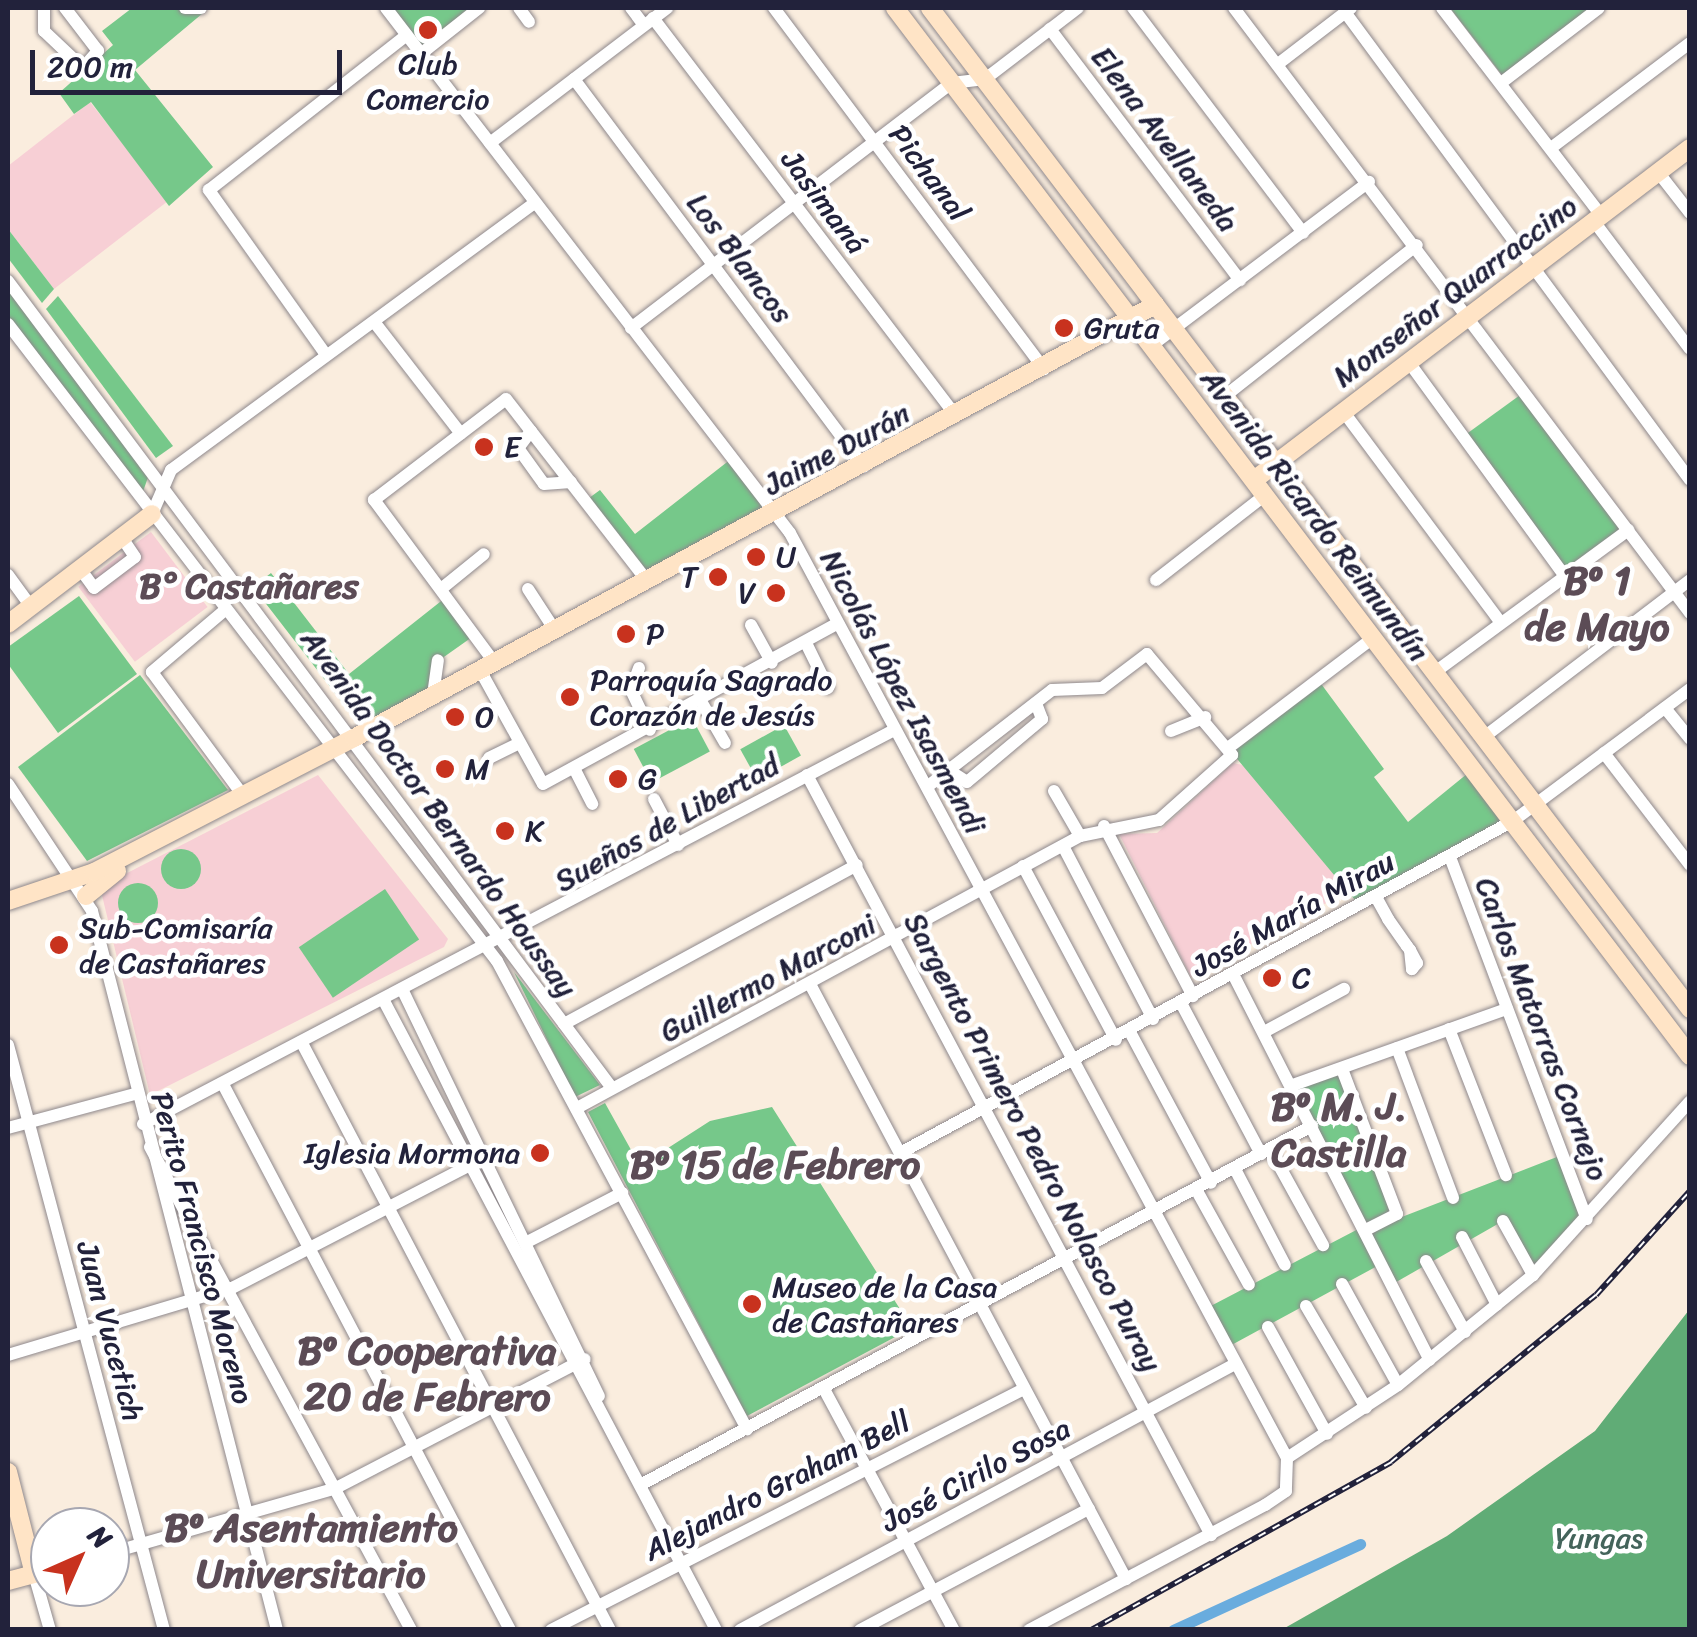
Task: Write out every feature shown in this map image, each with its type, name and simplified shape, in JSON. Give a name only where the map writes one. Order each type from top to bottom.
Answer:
[{"type":"street","points":[[44,8],[44,30],[84,68],[98,51],[66,8]]},
{"type":"street","points":[[185,8],[202,8]]},
{"type":"street","name":"Nicolás López Isasmendi","points":[[386,8],[774,514],[927,787],[1287,1458]]},
{"type":"street","points":[[422,52],[479,8]]},
{"type":"street","points":[[519,8],[529,22]]},
{"type":"street","name":"Jasimaná","points":[[631,8],[649,22],[795,205],[956,416]]},
{"type":"street","points":[[490,142],[667,8]]},
{"type":"street","name":"Pichanal","points":[[774,8],[1044,369]]},
{"type":"street","name":"Avenida Ricardo Reimundín","points":[[895,8],[1690,1056]]},
{"type":"street","points":[[631,328],[952,83],[985,78],[1078,8]]},
{"type":"street","points":[[1133,8],[1302,233]]},
{"type":"street","points":[[1234,8],[1470,313],[1690,613]]},
{"type":"street","points":[[1442,8],[1551,148],[1690,349]]},
{"type":"street","points":[[1500,82],[1599,8]]},
{"type":"street","name":"Avenida Ricardo Reimundín","points":[[935,9],[1155,306],[1690,1009]]},
{"type":"street","points":[[1278,64],[1348,10],[1690,480]]},
{"type":"street","name":"Elena Avellaneda","points":[[1050,29],[1240,280]]},
{"type":"street","points":[[324,352],[209,190],[407,35]]},
{"type":"street","points":[[1551,148],[1690,43]]},
{"type":"street","name":"Los Blancos","points":[[574,79],[864,467]]},
{"type":"street","name":"Monseñor Quarraccino","points":[[1260,487],[1276,463],[1690,148]]},
{"type":"street","points":[[1658,172],[1690,213]]},
{"type":"street","points":[[1151,346],[1369,182]]},
{"type":"street","points":[[157,521],[162,485],[324,352],[375,323],[535,202]]},
{"type":"street","points":[[1226,396],[1417,245]]},
{"type":"street","name":"Avenida Doctor Bernardo Houssay","points":[[8,280],[357,741],[612,1088]]},
{"type":"street","name":"Jaime Durán","points":[[81,888],[242,794],[357,741],[646,581],[1134,322],[1155,306]]},
{"type":"street","points":[[375,323],[461,434]]},
{"type":"street","name":"Avenida Doctor Bernardo Houssay","points":[[8,324],[486,950],[577,1108],[747,1430]]},
{"type":"street","points":[[1408,361],[1566,576]]},
{"type":"street","points":[[646,581],[506,399],[374,500],[440,588],[486,670],[518,744],[543,784],[702,703],[837,624]]},
{"type":"street","points":[[1343,411],[1501,624]]},
{"type":"street","points":[[531,431],[518,448],[544,484],[570,482]]},
{"type":"street","points":[[1156,580],[1260,487]]},
{"type":"street","points":[[8,624],[122,539],[182,513]]},
{"type":"street","points":[[1435,672],[1628,530]]},
{"type":"street","points":[[440,588],[484,554]]},
{"type":"street","points":[[8,575],[31,606]]},
{"type":"street","points":[[1484,737],[1690,580]]},
{"type":"street","points":[[528,590],[550,636]]},
{"type":"street","points":[[225,610],[152,672],[242,794]]},
{"type":"street","points":[[750,625],[772,662]]},
{"type":"street","name":"Guillermo Marconi","points":[[577,1108],[1080,836],[1104,826],[1159,820],[1229,754],[1374,637]]},
{"type":"street","points":[[806,643],[828,688]]},
{"type":"street","points":[[927,787],[1058,688],[1102,688],[1147,654],[1204,717],[1229,754]]},
{"type":"street","points":[[433,695],[438,660]]},
{"type":"street","points":[[639,668],[631,690],[650,730]]},
{"type":"street","name":"Jaime Durán","points":[[357,741],[433,695],[486,670]]},
{"type":"street","name":"José María Mirau","points":[[902,1152],[1116,1040],[1513,822],[1690,689]]},
{"type":"street","points":[[702,703],[725,743]]},
{"type":"street","points":[[1665,708],[1690,739]]},
{"type":"street","points":[[1171,732],[1204,717]]},
{"type":"street","name":"Sueños de Libertad","points":[[143,1124],[225,1088],[894,730]]},
{"type":"street","points":[[489,758],[518,744]]},
{"type":"street","name":"Jaime Durán","points":[[8,900],[81,888],[336,751]]},
{"type":"street","points":[[1604,753],[1690,865]]},
{"type":"street","points":[[575,770],[592,804]]},
{"type":"street","name":"Sargento Primero Pedro Nolasco Puray","points":[[808,775],[1149,1410],[1211,1535]]},
{"type":"street","points":[[8,784],[81,888]]},
{"type":"street","points":[[1054,791],[1080,836]]},
{"type":"street","points":[[654,799],[678,845]]},
{"type":"street","points":[[1104,826],[1187,1000],[1266,1151],[1323,1245]]},
{"type":"street","points":[[1063,846],[1154,1019]]},
{"type":"street","name":"Carlos Matorras Cornejo","points":[[1450,857],[1586,1219]]},
{"type":"street","points":[[564,1024],[856,865]]},
{"type":"street","points":[[1023,866],[1116,1040]]},
{"type":"street","name":"Perito Francisco Moreno","points":[[81,888],[277,1630]]},
{"type":"street","points":[[1376,897],[1410,950]]},
{"type":"street","points":[[1233,974],[1430,1360]]},
{"type":"street","points":[[810,984],[1126,1579]]},
{"type":"street","points":[[1264,1032],[1344,989]]},
{"type":"street","points":[[404,991],[521,1226],[578,1362]]},
{"type":"street","points":[[384,1001],[492,1214],[578,1362],[716,1630]]},
{"type":"street","points":[[1293,1085],[1507,1009]]},
{"type":"street","points":[[1449,1029],[1506,1175]]},
{"type":"street","points":[[1130,1032],[1211,1182]]},
{"type":"street","name":"Juan Vucetich","points":[[8,1045],[164,1630]]},
{"type":"street","points":[[304,1046],[610,1630]]},
{"type":"street","points":[[1397,1048],[1452,1198]]},
{"type":"street","points":[[1342,1069],[1397,1214],[1366,1230]]},
{"type":"street","points":[[225,1088],[510,1630]]},
{"type":"street","points":[[8,1128],[135,1094]]},
{"type":"street","points":[[1030,1630],[1286,1491],[1287,1458],[1398,1385],[1532,1275],[1690,1101]]},
{"type":"street","points":[[444,1122],[460,1104]]},
{"type":"street","points":[[642,1484],[1155,1215],[1312,1126]]},
{"type":"street","points":[[148,1145],[232,1288],[411,1630]]},
{"type":"street","points":[[8,1355],[191,1304],[232,1288],[468,1166]]},
{"type":"street","points":[[1235,1169],[1285,1265]]},
{"type":"street","points":[[1197,1191],[1249,1285]]},
{"type":"street","points":[[528,1241],[622,1193]]},
{"type":"street","points":[[492,1214],[521,1226]]},
{"type":"street","points":[[1503,1220],[1532,1275]]},
{"type":"street","points":[[1462,1237],[1497,1305]]},
{"type":"street","points":[[1426,1262],[1465,1332]]},
{"type":"street","points":[[1342,1284],[1398,1385]]},
{"type":"street","points":[[1306,1306],[1366,1408]]},
{"type":"street","points":[[1268,1327],[1327,1434]]},
{"type":"street","points":[[130,1547],[336,1488],[578,1362]]},
{"type":"street","name":"José Cirilo Sosa","points":[[740,1630],[1235,1364]]},
{"type":"street","name":"Alejandro Graham Bell","points":[[552,1630],[1024,1388]]},
{"type":"street","points":[[824,1389],[954,1630]]},
{"type":"street","points":[[8,1472],[30,1537]]},
{"type":"street","points":[[860,1630],[1089,1509]]},
{"type":"shaded area","points":[[90,102],[168,201],[54,289],[8,229],[8,166]]},
{"type":"shaded area","points":[[151,532],[208,607],[135,662],[78,587]]},
{"type":"shaded area","points":[[1233,763],[1252,767],[1350,890],[1191,977],[1119,834],[1157,833]]},
{"type":"shaded area","points":[[318,775],[448,939],[444,947],[150,1095],[100,887]]},
{"type":"green space","points":[[132,8],[209,8],[135,70],[213,167],[169,206],[91,102],[74,114],[59,93],[113,45],[102,31]]},
{"type":"green space","name":"Club Comercio","points":[[389,8],[479,8],[422,53]]},
{"type":"green space","points":[[1450,8],[1590,8],[1502,75]]},
{"type":"green space","points":[[8,229],[54,289],[42,303],[8,258]]},
{"type":"green space","points":[[8,282],[151,469],[141,497],[8,322]]},
{"type":"green space","points":[[58,296],[173,446],[156,458],[46,309]]},
{"type":"green space","points":[[1527,390],[1629,530],[1564,577],[1462,437]]},
{"type":"green space","points":[[731,459],[774,514],[650,580],[585,501],[600,490],[635,534]]},
{"type":"green space","points":[[271,573],[349,674],[445,598],[475,635],[441,659],[433,695],[362,728],[253,587]]},
{"type":"green space","points":[[79,596],[137,674],[58,733],[8,664],[8,647]]},
{"type":"green space","points":[[140,675],[228,790],[87,861],[18,767]]},
{"type":"green space","points":[[1319,681],[1384,769],[1374,777],[1408,822],[1473,769],[1513,821],[1360,906],[1228,748]]},
{"type":"green space","points":[[692,718],[710,752],[652,783],[634,749]]},
{"type":"green space","points":[[784,725],[801,756],[757,780],[740,749]]},
{"type":"green space","points":[[181,849],[195,855],[201,869],[195,883],[181,889],[167,883],[161,869],[167,855]]},
{"type":"green space","points":[[138,883],[152,889],[158,903],[152,917],[138,923],[124,917],[118,903],[124,889]]},
{"type":"green space","points":[[385,889],[419,940],[333,998],[299,947]]},
{"type":"green space","points":[[514,972],[600,1085],[575,1097]]},
{"type":"green space","points":[[1342,1069],[1394,1220],[1562,1155],[1587,1219],[1533,1275],[1503,1221],[1391,1285],[1381,1264],[1226,1348],[1205,1309],[1364,1226],[1293,1085]]},
{"type":"green space","points":[[605,1103],[640,1166],[710,1121],[772,1107],[912,1328],[747,1416],[588,1112]]},
{"type":"green space","name":"Yungas","points":[[1689,1310],[1689,1629],[1283,1629],[1447,1536],[1595,1431]]},
{"type":"waterway","points":[[1173,1630],[1360,1544]]},
{"type":"railway","points":[[1091,1630],[1391,1462],[1596,1295],[1690,1191]]},
{"type":"place","name":"Club Comercio","points":[[428,30]]},
{"type":"place","name":"Gruta","points":[[1064,328]]},
{"type":"place","name":"E","points":[[484,447]]},
{"type":"place","name":"U","points":[[756,557]]},
{"type":"place","name":"T","points":[[718,577]]},
{"type":"place","name":"V","points":[[776,593]]},
{"type":"place","name":"P","points":[[626,634]]},
{"type":"place","name":"Parroquía Sagrado Corazón de Jesús","points":[[570,697]]},
{"type":"place","name":"O","points":[[455,717]]},
{"type":"place","name":"M","points":[[445,769]]},
{"type":"place","name":"G","points":[[618,779]]},
{"type":"place","name":"K","points":[[505,831]]},
{"type":"place","name":"Sub-Comisaría de Castañares","points":[[59,945]]},
{"type":"place","name":"C","points":[[1272,978]]},
{"type":"place","name":"Iglesia Mormona","points":[[540,1153]]},
{"type":"place","name":"Museo de la Casa de Castañares","points":[[752,1304]]},
{"type":"district","name":"B° Castañares","points":[[249,586]]},
{"type":"district","name":"Bº 1 de Mayo","points":[[1597,604]]},
{"type":"district","name":"Bº M. J. Castilla","points":[[1339,1130]]},
{"type":"district","name":"Bº 15 de Febrero","points":[[775,1165]]},
{"type":"district","name":"Bº Cooperativa 20 de Febrero","points":[[427,1374]]},
{"type":"district","name":"Bº Asentamiento Universitario","points":[[311,1551]]}]
